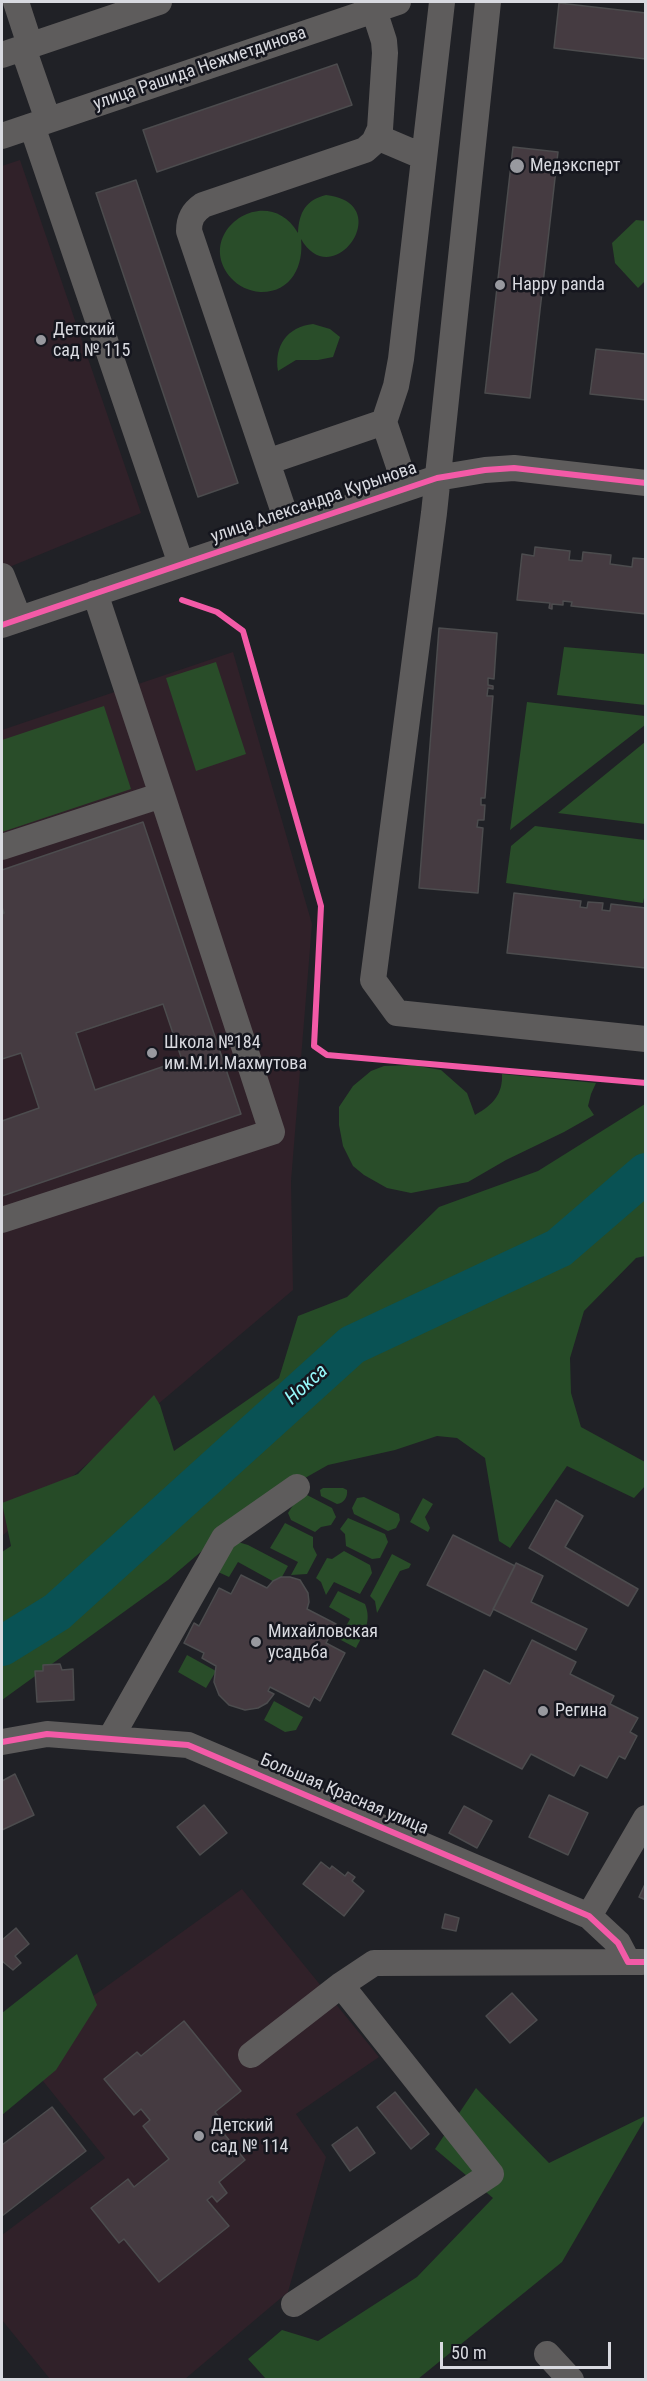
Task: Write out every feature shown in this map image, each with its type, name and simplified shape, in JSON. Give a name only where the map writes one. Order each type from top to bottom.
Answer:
[{"type":"street","points":[[16,2],[18,49],[181,564]]},
{"type":"street","points":[[18,49],[157,2]]},
{"type":"street","name":"улица Рашида Нежметдинова","points":[[2,136],[398,2]]},
{"type":"street","points":[[406,487],[384,422],[396,386],[401,359],[441,2]]},
{"type":"street","points":[[488,2],[437,478],[374,980],[397,1013],[645,1039]]},
{"type":"street","points":[[289,526],[189,231],[190,220],[197,209],[203,205],[365,150],[377,137],[385,48],[374,10]]},
{"type":"street","points":[[377,137],[424,158]]},
{"type":"street","points":[[267,462],[384,422]]},
{"type":"street","name":"улица Александра Курынова","points":[[10,622],[289,526],[437,478],[514,468],[645,483]]},
{"type":"street","points":[[2,576],[10,622]]},
{"type":"street","points":[[2,1220],[272,1132],[95,593]]},
{"type":"street","points":[[2,847],[162,795]]},
{"type":"street","points":[[110,1739],[224,1538],[297,1487]]},
{"type":"street","name":"Большая Красная улица","points":[[2,1742],[46,1734],[188,1745],[589,1916],[637,1962]]},
{"type":"street","points":[[589,1916],[645,1818]]},
{"type":"street","points":[[251,2055],[341,1985],[374,1964],[637,1962]]},
{"type":"street","points":[[294,2304],[491,2174],[341,1985]]},
{"type":"street","points":[[548,2354],[571,2379]]},
{"type":"shaded area","name":"Детский сад № 115","points":[[20,160],[141,513],[2,570],[2,166]]},
{"type":"shaded area","name":"Школа №184 им.М.И.Махмутова","points":[[233,652],[312,924],[291,1181],[293,1290],[2,1536],[2,730]]},
{"type":"shaded area","name":"Детский сад № 114","points":[[242,1889],[379,2057],[296,2114],[326,2157],[288,2292],[185,2379],[50,2379],[2,2320],[2,2235],[105,2158],[18,2050]]},
{"type":"green space","points":[[326,195],[347,201],[357,213],[358,227],[353,241],[342,252],[329,257],[314,254],[301,239],[298,268],[287,283],[280,288],[260,292],[248,289],[231,278],[221,261],[221,245],[227,230],[238,219],[253,212],[269,211],[285,218],[298,233],[300,219],[305,208],[313,200]]},
{"type":"green space","points":[[636,220],[646,221],[645,281],[638,288],[615,263],[612,243]]},
{"type":"green space","points":[[313,324],[330,329],[340,337],[333,357],[296,360],[278,371],[278,354],[284,339],[296,329]]},
{"type":"green space","points":[[564,647],[645,654],[645,705],[557,695]]},
{"type":"green space","points":[[216,662],[246,754],[196,771],[166,678]]},
{"type":"green space","points":[[527,702],[645,716],[645,725],[510,830]]},
{"type":"green space","points":[[104,706],[131,789],[2,832],[2,740]]},
{"type":"green space","points":[[645,742],[645,824],[558,813]]},
{"type":"green space","points":[[535,826],[645,840],[646,888],[643,903],[506,883],[511,846]]},
{"type":"green space","points":[[412,1065],[441,1070],[467,1093],[475,1115],[496,1098],[501,1087],[502,1074],[596,1083],[588,1106],[594,1115],[468,1182],[411,1193],[387,1188],[353,1166],[343,1146],[339,1125],[339,1107],[353,1086],[371,1071],[384,1066]]},
{"type":"green space","points":[[645,1104],[645,1256],[636,1258],[584,1311],[570,1358],[571,1393],[581,1427],[645,1462],[645,1486],[634,1498],[567,1466],[510,1548],[499,1541],[485,1458],[457,1438],[437,1436],[395,1450],[328,1465],[252,1508],[168,1580],[2,1700],[2,1552],[11,1546],[2,1503],[78,1474],[154,1395],[160,1405],[174,1451],[279,1378],[298,1316],[347,1297],[439,1207],[538,1171]]},
{"type":"green space","points":[[323,1488],[347,1490],[344,1501],[337,1504],[321,1496],[320,1490]]},
{"type":"green space","points":[[302,1495],[307,1495],[332,1508],[336,1517],[331,1525],[321,1527],[315,1532],[291,1520],[288,1513]]},
{"type":"green space","points":[[364,1497],[399,1514],[400,1520],[396,1528],[388,1531],[354,1514],[352,1508],[357,1498]]},
{"type":"green space","points":[[423,1498],[433,1504],[425,1517],[430,1528],[428,1532],[410,1522]]},
{"type":"green space","points":[[348,1518],[385,1534],[388,1542],[380,1558],[372,1559],[346,1546],[345,1534],[340,1529]]},
{"type":"green space","points":[[285,1523],[313,1537],[313,1547],[317,1555],[307,1574],[291,1575],[298,1562],[270,1548]]},
{"type":"green space","points":[[238,1542],[288,1566],[278,1584],[238,1562],[229,1577],[216,1571],[231,1545]]},
{"type":"green space","points":[[344,1551],[370,1565],[372,1573],[360,1594],[334,1582],[326,1595],[321,1582],[316,1578],[327,1558],[332,1559]]},
{"type":"green space","points":[[392,1554],[411,1564],[409,1568],[400,1571],[377,1613],[375,1601],[370,1596]]},
{"type":"green space","points":[[338,1591],[365,1604],[367,1610],[366,1627],[356,1648],[339,1639],[350,1619],[329,1607]]},
{"type":"green space","points":[[187,1655],[216,1671],[206,1688],[178,1672]]},
{"type":"green space","points":[[274,1701],[303,1717],[296,1730],[285,1732],[264,1720]]},
{"type":"green space","points":[[77,1954],[97,2005],[56,2070],[2,2115],[2,2013]]},
{"type":"green space","points":[[476,2088],[549,2163],[645,2116],[645,2119],[562,2262],[418,2379],[266,2379],[248,2359],[282,2330],[318,2341],[417,2277],[493,2198],[435,2149]]},
{"type":"building","points":[[559,3],[646,13],[646,59],[554,48]]},
{"type":"building","points":[[337,64],[352,105],[157,172],[143,130]]},
{"type":"building","points":[[513,147],[558,152],[530,398],[485,393]]},
{"type":"building","points":[[136,180],[238,483],[198,497],[96,193]]},
{"type":"building","points":[[596,349],[646,354],[646,400],[590,394]]},
{"type":"building","points":[[535,547],[570,551],[569,560],[582,561],[583,552],[611,555],[610,564],[632,567],[633,558],[646,559],[646,614],[571,606],[572,602],[563,601],[563,605],[552,604],[552,609],[549,608],[550,603],[517,600],[522,554],[534,556]]},
{"type":"building","points":[[439,628],[497,633],[494,679],[488,678],[488,685],[493,686],[493,689],[488,688],[487,696],[493,696],[485,798],[481,798],[481,805],[485,805],[484,820],[478,820],[477,827],[483,828],[478,893],[419,888]]},
{"type":"building","points":[[143,822],[241,1114],[2,1196],[2,1121],[39,1108],[21,1053],[2,1059],[2,914],[4,913],[2,870]],"holes":[[[163,1004],[182,1060],[95,1090],[76,1033]]]},
{"type":"building","points":[[514,893],[581,901],[580,907],[587,908],[588,902],[603,903],[602,910],[610,911],[611,904],[646,908],[646,968],[507,953]]},
{"type":"building","points":[[556,1500],[583,1516],[565,1547],[638,1589],[628,1606],[529,1548]]},
{"type":"building","points":[[453,1535],[515,1566],[490,1616],[427,1585]]},
{"type":"building","points":[[516,1563],[543,1576],[531,1602],[587,1629],[576,1650],[493,1609]]},
{"type":"building","points":[[241,1575],[267,1588],[281,1577],[300,1580],[308,1593],[307,1609],[336,1624],[326,1643],[345,1653],[320,1701],[314,1697],[309,1707],[270,1687],[268,1691],[274,1694],[267,1703],[258,1708],[245,1710],[229,1705],[219,1695],[214,1682],[216,1666],[202,1658],[204,1653],[184,1643],[194,1623],[199,1626],[219,1588],[231,1594]]},
{"type":"building","name":"Регина","points":[[532,1640],[576,1662],[570,1674],[614,1696],[610,1704],[638,1718],[630,1732],[637,1736],[625,1759],[619,1756],[607,1778],[580,1765],[574,1776],[531,1754],[522,1769],[452,1734],[484,1670],[510,1684]]},
{"type":"building","points":[[60,1664],[62,1670],[73,1669],[74,1700],[37,1702],[35,1671],[43,1671],[43,1665]]},
{"type":"building","points":[[15,1774],[34,1815],[2,1830],[2,1781]]},
{"type":"building","points":[[549,1795],[588,1813],[568,1855],[529,1837]]},
{"type":"building","points":[[204,1805],[227,1833],[200,1855],[177,1827]]},
{"type":"building","points":[[464,1806],[492,1821],[477,1848],[449,1833]]},
{"type":"building","points":[[321,1862],[330,1869],[332,1866],[345,1876],[348,1872],[355,1877],[352,1881],[364,1891],[344,1916],[303,1884]]},
{"type":"building","points":[[646,1882],[646,1900],[639,1897]]},
{"type":"building","points":[[445,1914],[459,1918],[456,1931],[442,1928]]},
{"type":"building","points":[[16,1928],[29,1944],[15,1956],[21,1963],[13,1970],[2,1961],[2,1940]]},
{"type":"building","points":[[512,1993],[537,2020],[510,2043],[486,2016]]},
{"type":"building","points":[[184,2021],[241,2091],[215,2112],[222,2121],[217,2125],[245,2160],[219,2182],[227,2193],[217,2202],[212,2196],[207,2200],[229,2226],[159,2282],[124,2239],[119,2243],[91,2208],[128,2179],[134,2187],[169,2159],[143,2126],[150,2120],[141,2109],[134,2115],[104,2079],[137,2052],[141,2056]]},
{"type":"building","points":[[395,2092],[429,2134],[411,2149],[377,2107]]},
{"type":"building","points":[[52,2107],[86,2151],[2,2216],[2,2145]]},
{"type":"building","points":[[357,2127],[375,2153],[350,2171],[332,2145]]},
{"type":"waterway","name":"Нокса","points":[[2,1646],[57,1612],[352,1345],[559,1248],[646,1173]]},
{"type":"cycle path","points":[[2,625],[437,478],[514,468],[646,483]]},
{"type":"cycle path","points":[[182,600],[217,612],[243,631],[321,906],[314,1046],[327,1055],[646,1083]]},
{"type":"cycle path","points":[[2,1742],[47,1734],[188,1745],[589,1916],[618,1943],[628,1962],[646,1962]]},
{"type":"place","name":"Медэксперт","points":[[517,166]]},
{"type":"place","name":"Happy panda","points":[[500,285]]},
{"type":"place","name":"Детский сад № 115","points":[[41,340]]},
{"type":"place","name":"Школа №184 им.М.И.Махмутова","points":[[152,1053]]},
{"type":"place","name":"Михайловская усадьба","points":[[256,1642]]},
{"type":"place","name":"Регина","points":[[543,1711]]},
{"type":"place","name":"Детский сад № 114","points":[[199,2136]]}]
